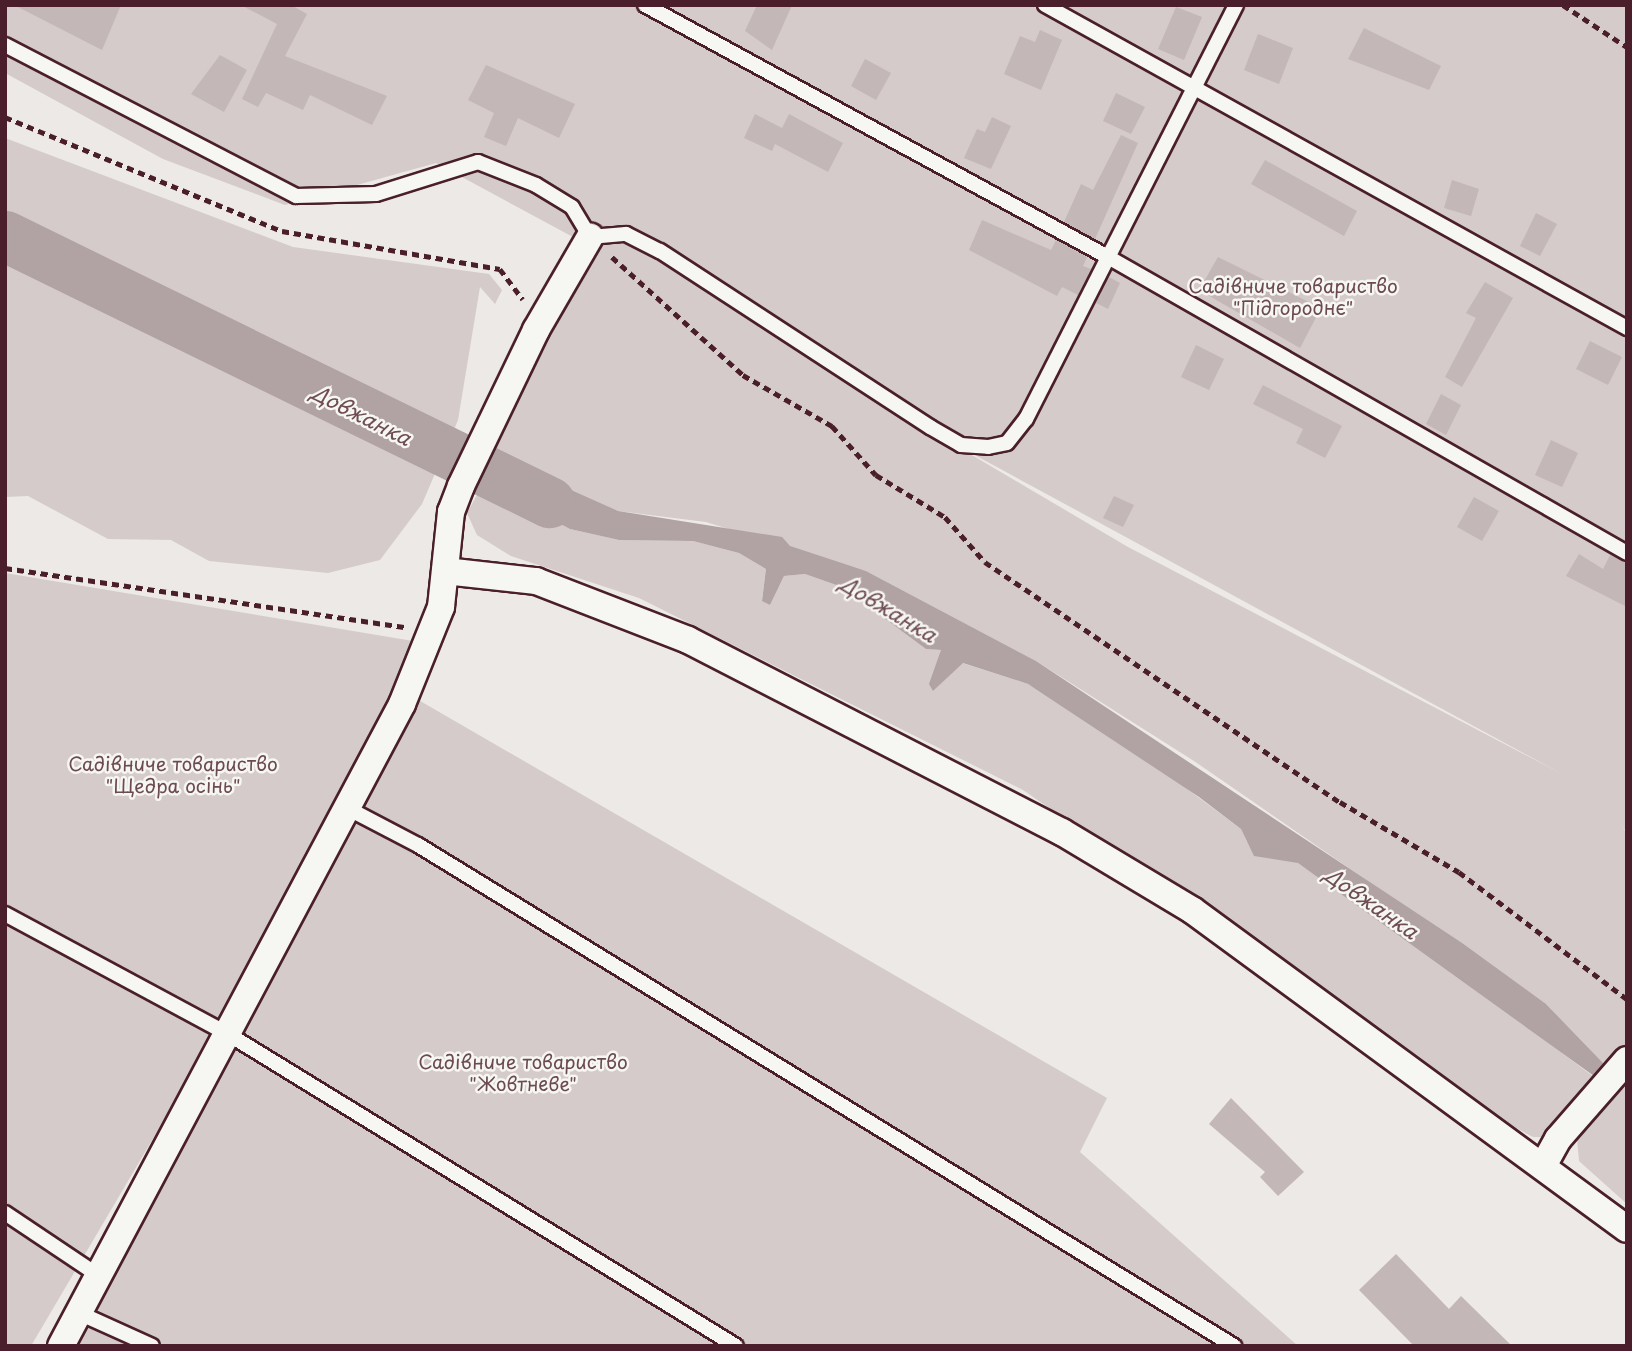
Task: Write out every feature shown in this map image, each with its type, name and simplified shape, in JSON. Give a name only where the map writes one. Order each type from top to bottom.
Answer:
[{"type":"street","points":[[61,1346],[349,809],[430,635],[445,571],[451,512],[461,486],[536,330],[590,237]]},
{"type":"street","points":[[445,571],[536,581],[688,640],[1062,832],[1192,911],[1627,1229]]},
{"type":"street","points":[[1543,1166],[1595,1092],[1627,1060]]},
{"type":"lane","points":[[645,5],[1108,257],[1627,553]]},
{"type":"lane","points":[[1045,5],[1627,328]]},
{"type":"lane","points":[[5,45],[296,196],[376,194],[478,162],[572,207],[590,237],[626,234],[660,251],[930,427],[961,444],[988,447],[1007,443],[1026,419],[1236,5]]},
{"type":"lane","points":[[349,809],[441,859],[1234,1346]]},
{"type":"lane","points":[[5,914],[228,1034],[736,1346]]},
{"type":"lane","points":[[5,1213],[99,1276]]},
{"type":"lane","points":[[79,1313],[152,1346]]},
{"type":"path","points":[[1563,5],[1627,47]]},
{"type":"path","points":[[5,117],[282,231],[500,269],[520,290],[536,330]]},
{"type":"path","points":[[590,237],[743,375],[832,426],[876,475],[945,517],[985,562],[1340,802],[1459,872],[1627,999]]},
{"type":"path","points":[[5,568],[303,608],[430,635]]},
{"type":"green space","name":"Садівниче товариство \"Підгороднє\"","points":[[5,5],[1627,5],[1627,834],[1619,820],[1627,835],[1627,1051],[1613,1068],[1605,1065],[1546,1004],[1194,761],[1036,661],[866,571],[706,522],[618,511],[490,467],[477,450],[586,244],[436,163],[285,205],[163,159],[5,73]],"holes":[[[938,435],[1562,774],[1128,547]]]},
{"type":"green space","points":[[5,138],[293,247],[489,274],[502,290],[495,304],[480,287],[458,420],[422,504],[380,560],[328,573],[209,561],[171,540],[108,539],[28,496],[5,497]]},
{"type":"green space","points":[[487,477],[489,486],[570,529],[619,540],[693,541],[739,553],[766,569],[762,600],[770,605],[784,576],[805,574],[842,587],[926,649],[941,650],[933,691],[962,663],[1028,684],[1129,746],[1241,829],[1247,842],[1298,863],[1401,933],[1598,1080],[1550,1137],[1533,1137],[1494,1116],[1190,892],[1103,845],[1023,790],[639,598],[511,556],[477,535],[467,513]]},
{"type":"green space","name":"Садівниче товариство \"Щедра осінь\"","points":[[5,573],[419,642],[375,761],[31,1346],[5,1346]]},
{"type":"green space","name":"Садівниче товариство \"Жовтневе\"","points":[[415,698],[1107,1098],[1080,1152],[1298,1346],[68,1346]]},
{"type":"green space","points":[[1627,1073],[1627,1204],[1579,1161],[1577,1138],[1588,1112]]},
{"type":"water","points":[[515,465],[618,511],[782,537],[790,546],[866,571],[1036,661],[1462,943],[1546,1004],[1605,1065],[1594,1076],[1298,863],[1254,856],[1241,829],[1199,797],[1028,684],[963,663],[933,691],[929,684],[941,650],[926,649],[842,587],[805,574],[784,576],[770,605],[762,601],[766,569],[739,553],[693,541],[619,540],[570,529],[482,483],[490,467]]},
{"type":"building","points":[[14,5],[121,5],[102,50]]},
{"type":"building","points":[[241,5],[291,5],[307,14],[285,56],[387,96],[372,125],[310,95],[303,110],[266,93],[258,107],[242,99],[277,24]]},
{"type":"building","points":[[757,5],[792,5],[772,50],[745,31]]},
{"type":"building","points":[[1176,7],[1202,17],[1184,60],[1158,49]]},
{"type":"building","points":[[1364,28],[1441,66],[1429,90],[1348,59]]},
{"type":"building","points":[[1040,30],[1062,40],[1041,90],[1004,74],[1020,36],[1035,42]]},
{"type":"building","points":[[1258,34],[1293,48],[1279,84],[1244,70]]},
{"type":"building","points":[[220,55],[247,70],[224,112],[191,94]]},
{"type":"building","points":[[865,59],[891,73],[876,100],[851,86]]},
{"type":"building","points":[[486,65],[575,104],[559,138],[518,118],[506,146],[484,137],[494,113],[468,100]]},
{"type":"building","points":[[1116,93],[1145,107],[1131,134],[1103,121]]},
{"type":"building","points":[[755,114],[782,128],[789,114],[843,143],[828,172],[775,144],[772,151],[744,138]]},
{"type":"building","points":[[992,117],[1011,126],[991,169],[964,158],[977,129],[985,132]]},
{"type":"building","points":[[1121,135],[1138,143],[1095,239],[1064,222],[1081,184],[1093,190]]},
{"type":"building","points":[[1265,160],[1357,211],[1344,236],[1251,184]]},
{"type":"building","points":[[1452,180],[1479,189],[1471,216],[1444,208]]},
{"type":"building","points":[[1536,213],[1557,224],[1540,256],[1520,246]]},
{"type":"building","points":[[982,220],[1051,250],[1056,240],[1087,257],[1083,266],[1091,269],[1078,295],[1062,287],[1057,296],[969,250]]},
{"type":"building","points":[[1218,257],[1321,308],[1300,348],[1199,290]]},
{"type":"building","points":[[1109,277],[1120,283],[1108,309],[1096,303]]},
{"type":"building","points":[[1485,282],[1513,298],[1462,387],[1445,377],[1476,318],[1466,313]]},
{"type":"building","points":[[1590,341],[1622,357],[1608,385],[1576,369]]},
{"type":"building","points":[[1196,345],[1224,359],[1209,390],[1181,377]]},
{"type":"building","points":[[1263,385],[1342,426],[1325,458],[1296,443],[1303,429],[1253,404]]},
{"type":"building","points":[[1441,394],[1461,405],[1446,435],[1426,424]]},
{"type":"building","points":[[1551,440],[1578,453],[1562,487],[1535,475]]},
{"type":"building","points":[[1114,496],[1134,505],[1123,527],[1103,518]]},
{"type":"building","points":[[1474,497],[1499,511],[1482,541],[1457,527]]},
{"type":"building","points":[[1579,554],[1603,569],[1610,555],[1627,563],[1627,607],[1566,576]]},
{"type":"building","points":[[1231,1098],[1304,1172],[1278,1196],[1260,1177],[1265,1172],[1209,1124]]},
{"type":"building","points":[[1396,1254],[1449,1309],[1461,1296],[1512,1346],[1414,1346],[1359,1290]]},
{"type":"waterway","name":"Довжанка","points":[[5,236],[549,502]]}]
